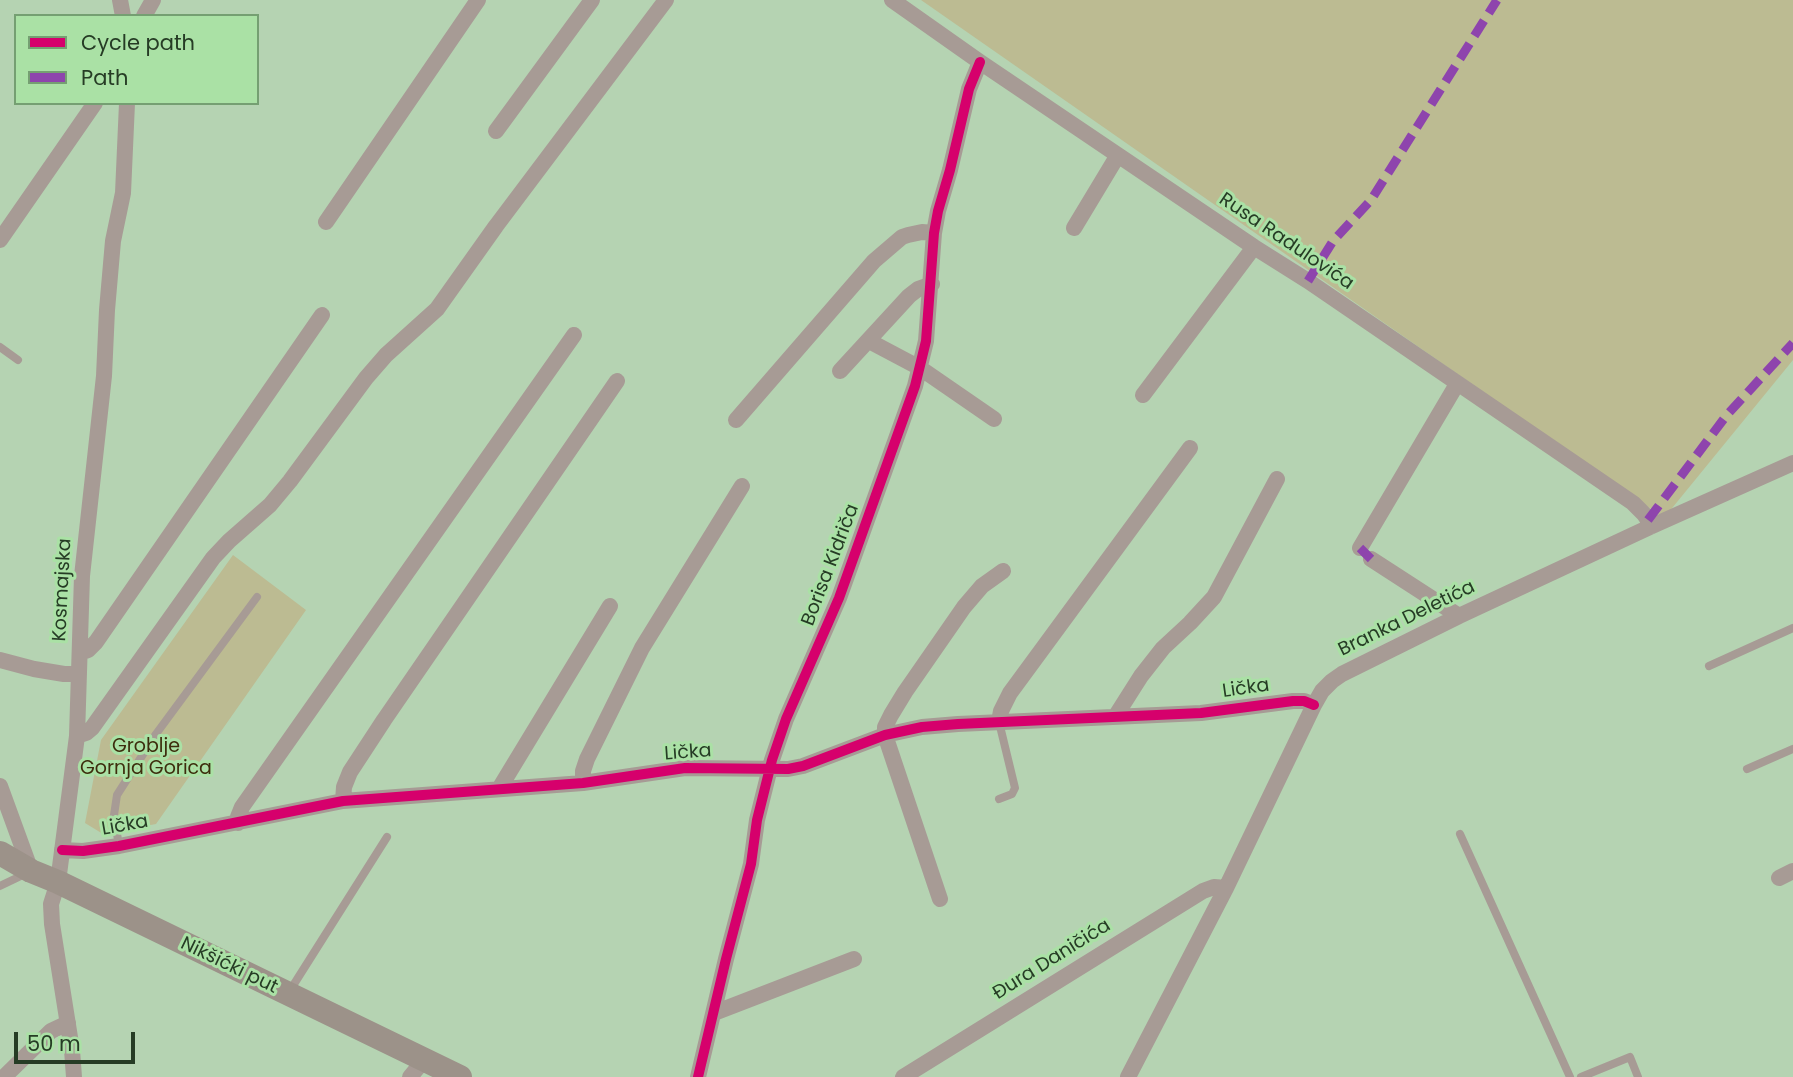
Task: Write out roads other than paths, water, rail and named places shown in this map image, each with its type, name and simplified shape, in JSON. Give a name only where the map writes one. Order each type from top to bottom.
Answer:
[{"type":"main road","name":"Nikšićki put","points":[[0,853],[31,872],[58,882],[288,994],[417,1069],[460,1077]]},
{"type":"main road","points":[[0,862],[31,872]]},
{"type":"street","points":[[326,222],[478,0]]},
{"type":"street","points":[[496,131],[592,0]]},
{"type":"street","points":[[77,736],[92,728],[214,558],[270,505],[386,355],[437,309],[666,0]]},
{"type":"street","name":"Rusa Radulovića","points":[[892,0],[1633,503],[1652,526]]},
{"type":"street","name":"Borisa Kidriča","points":[[698,1077],[751,864],[757,820],[769,770],[786,719],[839,597],[915,386],[926,341],[938,211],[969,89],[980,62]]},
{"type":"street","points":[[0,240],[94,105]]},
{"type":"street","name":"Kosmajska","points":[[74,1077],[51,914],[53,895],[58,882],[77,736],[82,576],[104,376],[113,241],[123,193],[127,105]]},
{"type":"street","points":[[1074,228],[1118,155]]},
{"type":"street","points":[[736,421],[874,261],[902,237],[914,233],[934,233]]},
{"type":"street","points":[[1143,395],[1254,247]]},
{"type":"street","points":[[841,372],[909,296],[932,284]]},
{"type":"street","points":[[80,653],[89,650],[96,642],[323,315]]},
{"type":"street","points":[[238,823],[242,807],[573,335]]},
{"type":"street","points":[[869,341],[920,368],[994,419]]},
{"type":"street","points":[[343,801],[344,787],[350,772],[617,381]]},
{"type":"street","points":[[1457,384],[1366,554],[1459,616]]},
{"type":"street","points":[[999,722],[1010,693],[1190,448]]},
{"type":"street","name":"Branka Deletića","points":[[1128,1077],[1226,888],[1314,705],[1326,686],[1342,674],[1459,616],[1793,463]]},
{"type":"street","points":[[1115,717],[1156,657],[1214,597],[1277,479]]},
{"type":"street","points":[[583,783],[587,759],[642,649],[742,486]]},
{"type":"street","points":[[940,899],[885,735],[885,727],[964,607],[982,586],[1003,571]]},
{"type":"street","points":[[499,789],[610,606]]},
{"type":"street","points":[[0,660],[34,669],[79,674]]},
{"type":"street","name":"Lička","points":[[62,850],[83,851],[119,846],[343,801],[583,783],[696,768],[788,769],[803,766],[885,735],[922,727],[1201,713],[1293,701],[1314,705]]},
{"type":"street","points":[[0,786],[31,872]]},
{"type":"street","name":"Đura Daničića","points":[[903,1077],[1203,891],[1214,887],[1226,888]]},
{"type":"street","points":[[714,1013],[854,959]]},
{"type":"street","points":[[4,1077],[51,1031],[68,1023]]},
{"type":"lane","points":[[0,347],[18,360]]},
{"type":"lane","points":[[119,846],[114,815],[117,795],[156,734],[257,597]]},
{"type":"lane","points":[[1709,666],[1793,628]]},
{"type":"lane","points":[[999,722],[1015,788],[1012,794],[999,799]]},
{"type":"lane","points":[[1747,769],[1793,749]]},
{"type":"lane","points":[[1460,834],[1570,1077]]},
{"type":"lane","points":[[288,994],[387,837]]},
{"type":"lane","points":[[0,886],[31,872]]},
{"type":"lane","points":[[1581,1077],[1630,1057],[1638,1077]]},
{"type":"park label","name":"Groblje Gornja Gorica","points":[[146,758]]}]
